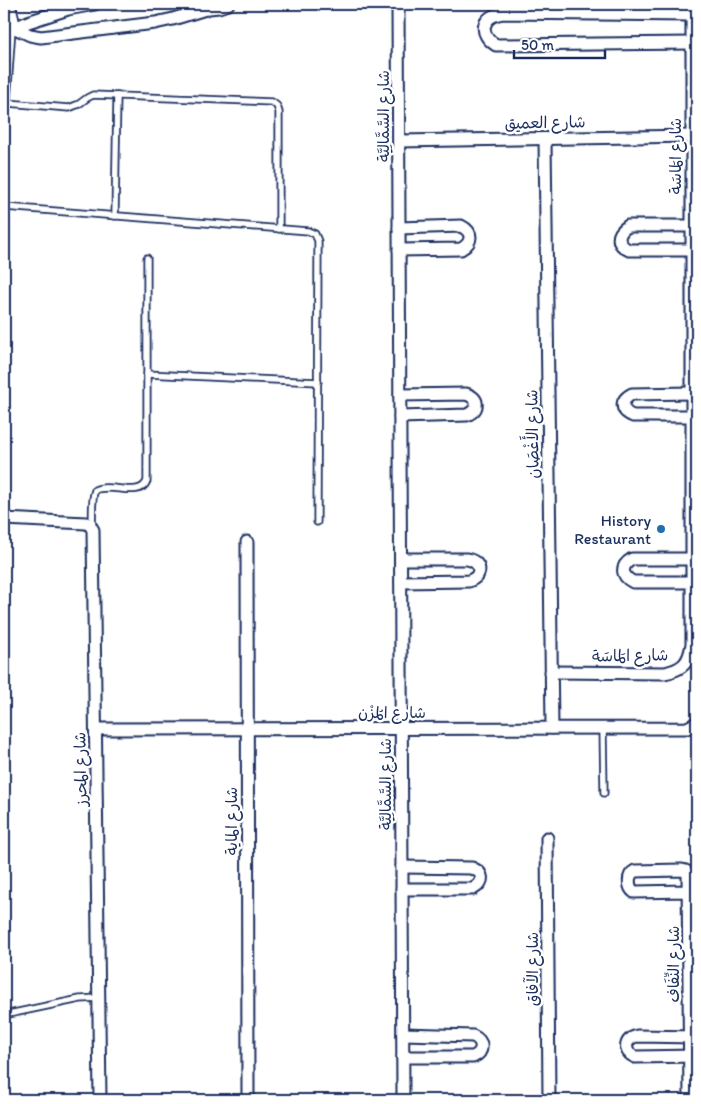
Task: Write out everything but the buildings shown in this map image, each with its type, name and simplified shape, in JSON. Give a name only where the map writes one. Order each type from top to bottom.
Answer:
[{"type":"street","points":[[9,4],[10,28]]},
{"type":"street","points":[[10,28],[68,9],[95,4]]},
{"type":"street","points":[[194,4],[209,8]]},
{"type":"street","points":[[10,28],[34,36],[48,36],[154,23],[228,4]]},
{"type":"street","name":"شارع السَّمَّالِيَّة","points":[[398,4],[403,1100]]},
{"type":"street","points":[[692,9],[495,14],[488,19],[484,26],[485,34],[489,41],[496,45],[692,43]]},
{"type":"street","name":"شارع المَاسَة","points":[[551,672],[665,673],[676,670],[684,665],[690,655],[692,644],[692,136],[694,87],[692,9]]},
{"type":"street","name":"شارع العميق","points":[[399,141],[692,136]]},
{"type":"street","name":"شارع الأَغْصَان","points":[[545,139],[552,728]]},
{"type":"street","points":[[399,228],[461,226],[470,234],[470,240],[467,246],[462,249],[399,250]]},
{"type":"street","points":[[692,226],[628,226],[622,230],[619,236],[623,248],[629,250],[692,250]]},
{"type":"street","points":[[692,393],[632,394],[626,397],[623,402],[627,413],[633,416],[692,416]]},
{"type":"street","points":[[400,395],[466,394],[472,396],[476,401],[476,407],[473,412],[467,414],[400,417]]},
{"type":"street","points":[[4,519],[86,523],[92,526]]},
{"type":"street","name":"شارع المحرز","points":[[92,526],[100,1100]]},
{"type":"street","name":"شارع الماية","points":[[247,542],[248,1100]]},
{"type":"street","points":[[401,559],[474,560],[478,566],[478,574],[475,579],[469,581],[401,582]]},
{"type":"street","points":[[692,559],[632,559],[627,562],[624,574],[633,582],[692,582]]},
{"type":"street","name":"شارع المُزْن","points":[[96,729],[694,728]]},
{"type":"street","name":"شارع الآفاق","points":[[547,838],[549,1100]]},
{"type":"street","points":[[402,866],[472,868],[478,870],[482,881],[473,889],[402,889]]},
{"type":"street","name":"شارع النِّفَاف","points":[[688,891],[634,892],[631,889],[631,873],[635,871],[684,870],[688,875],[694,1056],[690,1100]]},
{"type":"street","points":[[403,1034],[473,1036],[482,1043],[482,1051],[473,1057],[403,1057]]},
{"type":"street","points":[[693,1037],[636,1036],[628,1041],[626,1046],[630,1055],[635,1057],[694,1056]]},
{"type":"lane","points":[[4,146],[10,28]]},
{"type":"lane","points":[[7,103],[69,108],[93,95],[268,101],[275,104],[279,112],[279,229]]},
{"type":"lane","points":[[115,216],[117,96]]},
{"type":"lane","points":[[4,207],[279,229],[312,232],[315,234],[318,238],[317,522]]},
{"type":"lane","points":[[92,526],[95,490],[101,488],[137,489],[142,488],[146,483],[147,258]]},
{"type":"lane","points":[[147,374],[318,382]]},
{"type":"lane","points":[[603,728],[604,793]]},
{"type":"lane","points":[[4,1015],[80,998],[99,998]]},
{"type":"place","name":"History Restaurant","points":[[661,529]]}]
